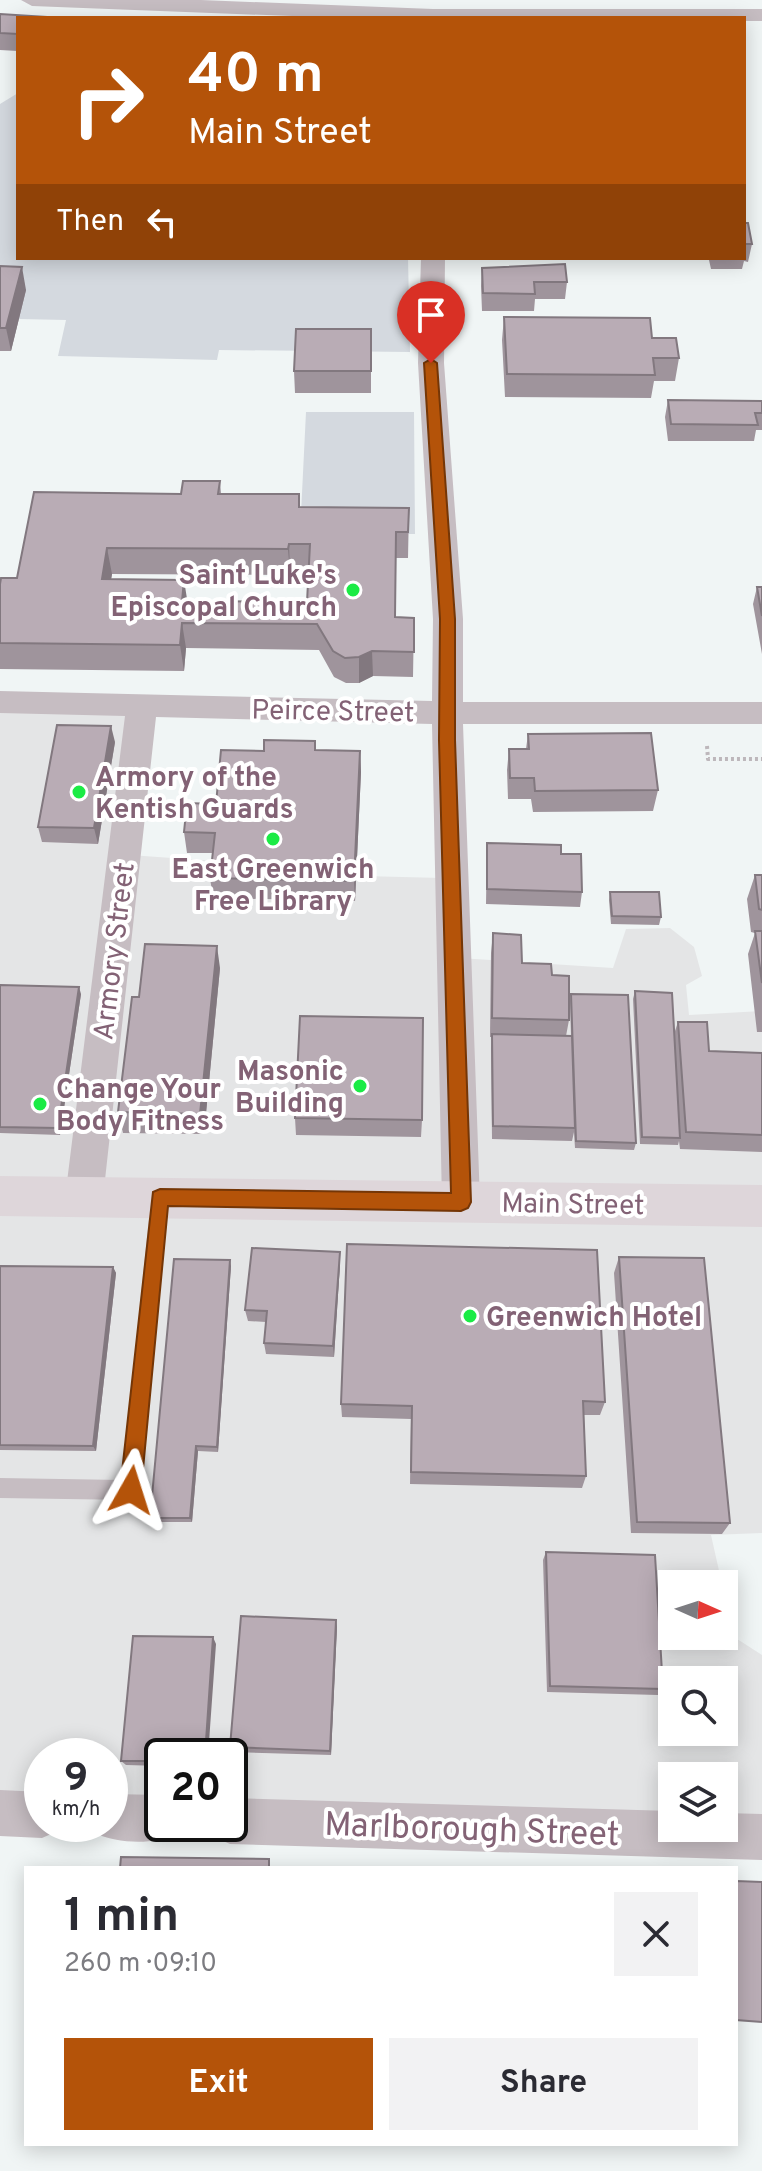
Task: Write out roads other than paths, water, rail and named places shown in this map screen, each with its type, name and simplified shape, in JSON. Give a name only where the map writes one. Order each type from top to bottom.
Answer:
[{"type":"main road","name":"Main Street","points":[[0,1196],[762,1206]]},
{"type":"street","points":[[32,0],[433,11],[762,15]]},
{"type":"street","points":[[433,260],[431,363],[448,619],[447,713],[461,1202]]},
{"type":"street","name":"Peirce Street","points":[[0,702],[447,713],[762,713]]},
{"type":"street","name":"Armory Street","points":[[84,1198],[142,705]]},
{"type":"street","points":[[0,1813],[24,1814]]},
{"type":"street","name":"Marlborough Street","points":[[248,1822],[762,1837]]},
{"type":"lane","points":[[0,1488],[131,1490],[160,1198]]},
{"type":"place","name":"Saint Luke's Episcopal Church","points":[[353,590]]},
{"type":"place","name":"Armory of the Kentish Guards","points":[[79,792]]},
{"type":"place","name":"East Greenwich Free Library","points":[[273,839]]},
{"type":"place","name":"Masonic Building","points":[[360,1086]]},
{"type":"place","name":"Change Your Body Fitness","points":[[40,1104]]},
{"type":"place","name":"Greenwich Hotel","points":[[470,1316]]}]
